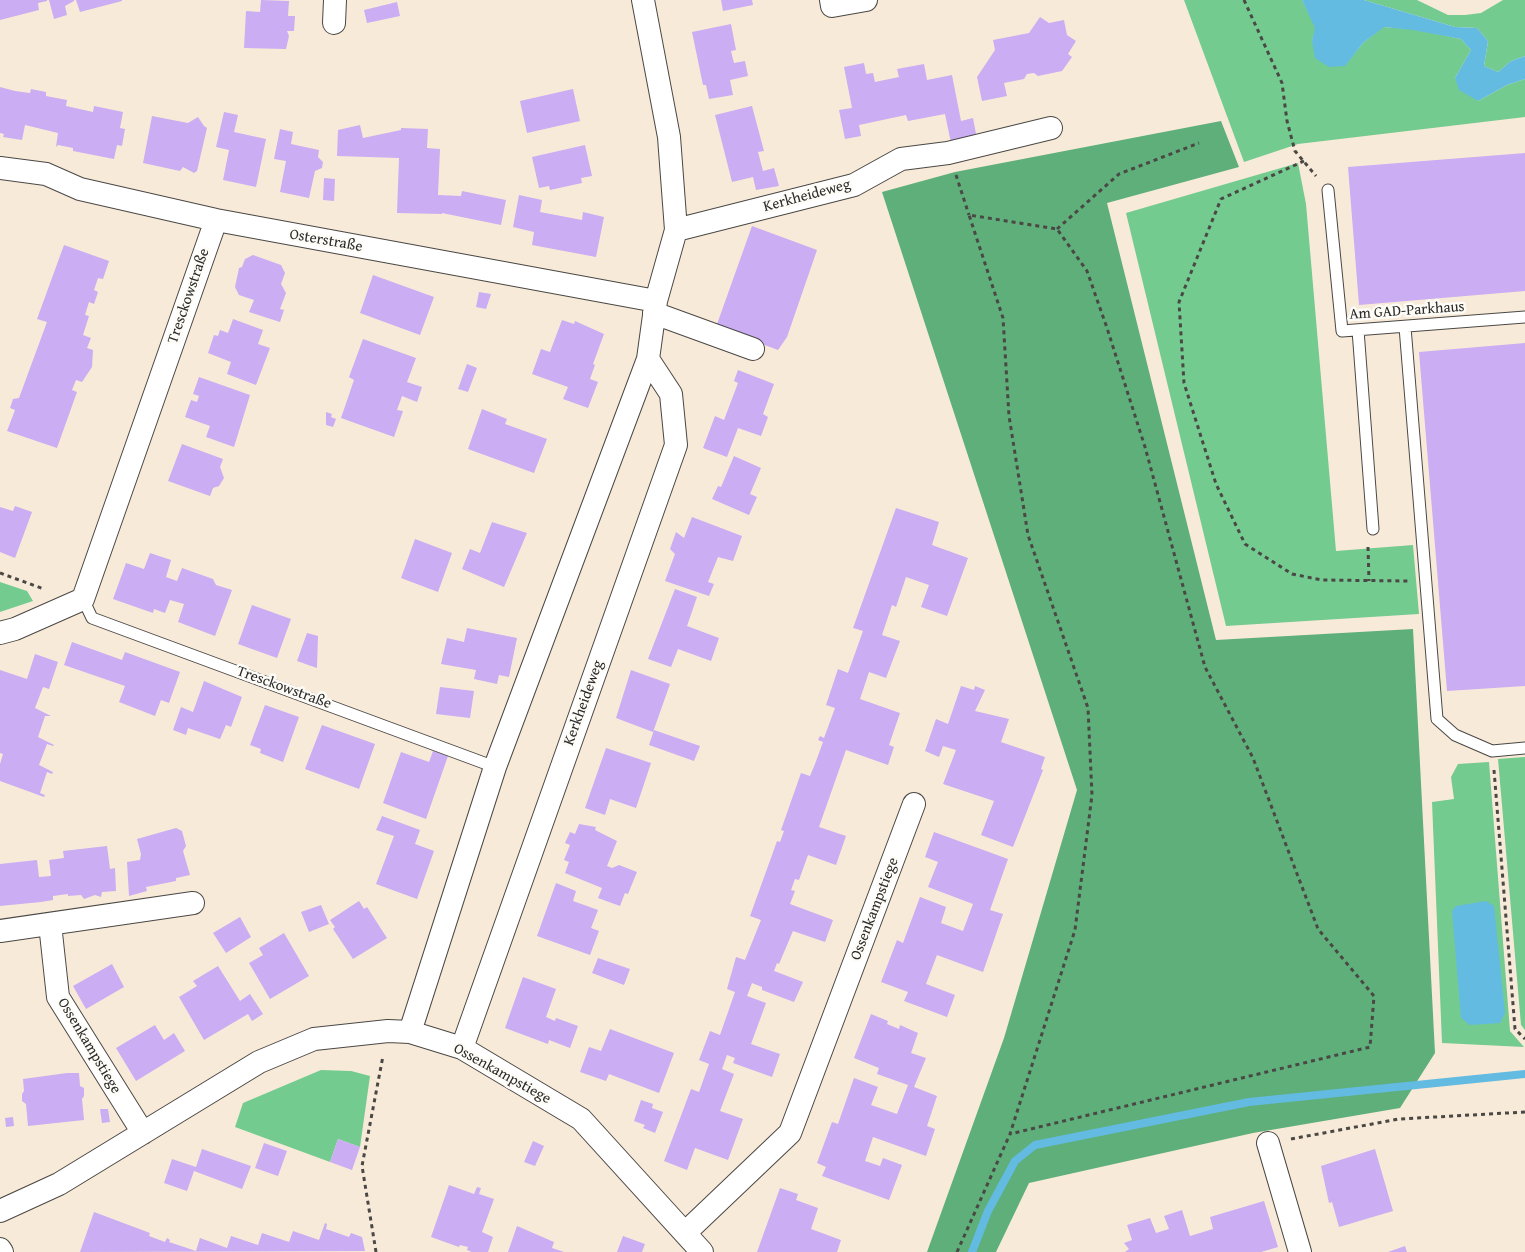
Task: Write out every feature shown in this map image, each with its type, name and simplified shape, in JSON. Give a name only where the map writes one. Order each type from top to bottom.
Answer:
[{"type":"street","points":[[334,24],[335,0]]},
{"type":"street","points":[[410,1032],[495,766],[648,360],[655,307],[676,230],[669,137],[643,0]]},
{"type":"street","points":[[831,0],[832,6],[866,0]]},
{"type":"street","name":"Kerkheideweg","points":[[676,230],[854,185],[902,159],[948,153],[1051,128]]},
{"type":"street","name":"Osterstraße","points":[[0,168],[46,174],[80,189],[216,220],[655,307]]},
{"type":"street","name":"Tresckowstraße","points":[[83,599],[216,220]]},
{"type":"street","points":[[655,307],[753,349]]},
{"type":"street","name":"Kerkheideweg","points":[[462,1048],[676,445],[671,394],[648,360]]},
{"type":"street","points":[[0,633],[15,630],[83,599]]},
{"type":"street","name":"Ossenkampstiege","points":[[686,1232],[790,1133],[914,804]]},
{"type":"street","points":[[0,931],[193,903]]},
{"type":"street","name":"Ossenkampstiege","points":[[50,924],[58,997],[143,1133]]},
{"type":"street","name":"Ossenkampstiege","points":[[0,1211],[59,1184],[259,1062],[314,1038],[388,1031],[410,1032],[462,1048],[581,1119],[686,1232],[702,1252]]},
{"type":"street","points":[[1268,1143],[1300,1252]]},
{"type":"lane","name":"Am GAD-Parkhaus","points":[[1328,190],[1342,331],[1525,317]]},
{"type":"lane","points":[[1405,327],[1437,719],[1455,735],[1492,751],[1525,748]]},
{"type":"lane","points":[[1358,330],[1373,529]]},
{"type":"lane","name":"Tresckowstraße","points":[[83,599],[92,618],[495,766]]},
{"type":"path","points":[[1244,0],[1282,83],[1287,121],[1295,151],[1328,190]]},
{"type":"path","points":[[1057,229],[1119,174],[1199,143]]},
{"type":"path","points":[[948,153],[1003,318],[1009,416],[1028,535],[1088,708],[1091,785],[1075,930],[1010,1134],[957,1252]]},
{"type":"path","points":[[1304,161],[1221,199],[1179,302],[1184,383],[1216,484],[1245,544],[1292,574],[1322,580],[1426,581]]},
{"type":"path","points":[[969,214],[1057,229],[1087,271],[1108,328],[1145,447],[1205,667],[1254,758],[1318,928],[1374,996],[1370,1047],[1010,1134]]},
{"type":"path","points":[[1369,581],[1367,549],[1373,529]]},
{"type":"path","points":[[0,573],[38,587],[83,599]]},
{"type":"path","points":[[1492,751],[1515,1029],[1525,1039]]},
{"type":"path","points":[[376,1252],[362,1166],[388,1031]]},
{"type":"path","points":[[1268,1143],[1399,1119],[1525,1112]]},
{"type":"green space","points":[[1184,0],[1302,0],[1316,28],[1312,41],[1345,65],[1363,43],[1383,27],[1413,29],[1461,39],[1471,50],[1455,78],[1478,101],[1507,85],[1525,79],[1525,117],[1298,144],[1244,162]]},
{"type":"green space","points":[[1364,0],[1417,0],[1448,15],[1465,15],[1481,13],[1503,0],[1525,0],[1525,56],[1511,61],[1498,72],[1484,66],[1488,41],[1477,28],[1455,27]]},
{"type":"green space","points":[[1221,121],[1239,167],[1107,203],[1216,640],[1413,629],[1435,1053],[1400,1108],[1253,1133],[1029,1183],[996,1252],[927,1252],[1004,1038],[1077,790],[882,192],[955,172]]},
{"type":"green space","points":[[1298,163],[1306,204],[1336,551],[1413,545],[1419,614],[1226,626],[1126,213]]},
{"type":"green space","points":[[0,582],[27,591],[33,601],[0,612]]},
{"type":"green space","points":[[1525,757],[1525,1030],[1521,1025],[1498,759]]},
{"type":"green space","points":[[1489,762],[1510,1031],[1524,1047],[1442,1043],[1432,802],[1454,799],[1451,777],[1458,764]]},
{"type":"green space","points":[[321,1070],[351,1071],[370,1076],[360,1147],[338,1139],[330,1162],[235,1127],[243,1103]]},
{"type":"water","points":[[1302,0],[1364,0],[1455,27],[1477,28],[1488,41],[1484,66],[1498,72],[1511,61],[1525,56],[1525,79],[1507,85],[1478,101],[1459,90],[1455,78],[1471,50],[1461,39],[1413,30],[1384,27],[1363,43],[1345,66],[1329,67],[1315,58],[1312,41],[1315,28]]},
{"type":"water","points":[[1486,901],[1494,906],[1505,1013],[1500,1023],[1470,1025],[1461,1018],[1452,911],[1456,906]]},
{"type":"building","points":[[0,0],[47,1],[38,3],[39,10],[0,20]]},
{"type":"building","points":[[49,0],[74,1],[65,6],[67,15],[54,19]]},
{"type":"building","points":[[76,0],[122,0],[122,1],[80,12]]},
{"type":"building","points":[[261,0],[289,1],[288,16],[295,16],[294,31],[287,31],[289,36],[286,49],[244,48],[246,11],[260,12]]},
{"type":"building","points":[[721,0],[752,0],[753,5],[723,11]]},
{"type":"building","points":[[397,2],[400,16],[367,23],[364,10]]},
{"type":"building","points":[[1040,17],[1049,23],[1064,20],[1067,35],[1076,41],[1068,54],[1072,57],[1062,71],[1038,76],[1034,73],[1027,74],[1024,79],[1004,83],[1007,96],[982,101],[977,77],[995,50],[993,40],[1029,33]]},
{"type":"building","points":[[731,24],[736,50],[731,51],[734,63],[745,61],[748,76],[730,80],[733,95],[709,99],[706,85],[703,85],[692,32]]},
{"type":"building","points":[[864,63],[866,74],[873,73],[875,82],[899,77],[897,69],[924,64],[927,80],[952,75],[961,121],[973,118],[977,139],[951,143],[945,114],[908,121],[906,115],[859,125],[861,136],[845,139],[839,110],[852,108],[844,67]]},
{"type":"building","points":[[0,87],[30,93],[31,89],[46,92],[46,96],[67,100],[66,106],[93,112],[94,106],[123,112],[120,128],[125,129],[122,146],[117,145],[114,159],[73,151],[73,148],[58,145],[56,147],[58,133],[25,125],[22,140],[3,137],[4,134],[0,133]]},
{"type":"building","points":[[573,89],[580,121],[527,133],[520,101]]},
{"type":"building","points":[[752,106],[764,151],[758,152],[763,171],[774,168],[779,186],[756,190],[753,177],[732,182],[715,115]]},
{"type":"building","points":[[224,112],[238,115],[234,132],[266,139],[256,187],[223,180],[229,150],[216,147]]},
{"type":"building","points":[[152,116],[188,123],[198,117],[207,128],[197,171],[194,173],[183,167],[180,171],[143,163]]},
{"type":"building","points":[[360,125],[363,138],[401,130],[401,128],[428,129],[427,148],[440,149],[438,195],[461,196],[462,191],[506,200],[501,225],[442,213],[397,213],[399,158],[337,156],[338,130]]},
{"type":"building","points":[[280,129],[293,132],[291,144],[319,150],[318,157],[323,162],[322,168],[315,171],[309,198],[280,192],[286,161],[274,159]]},
{"type":"building","points":[[585,145],[592,176],[581,178],[582,183],[550,190],[549,186],[539,188],[532,157]]},
{"type":"building","points":[[1525,153],[1525,291],[1359,305],[1348,167]]},
{"type":"building","points":[[324,178],[335,179],[334,201],[323,200]]},
{"type":"building","points":[[519,195],[542,200],[540,212],[582,220],[583,212],[604,217],[596,257],[532,245],[534,232],[513,227]]},
{"type":"building","points":[[752,226],[817,250],[787,337],[778,350],[716,327]]},
{"type":"building","points":[[64,245],[109,261],[103,279],[98,278],[94,290],[98,292],[94,304],[89,302],[85,315],[89,316],[83,335],[91,338],[87,348],[93,350],[92,367],[82,382],[76,380],[72,390],[77,392],[57,448],[7,431],[15,410],[10,408],[13,399],[19,398],[47,322],[37,319]]},
{"type":"building","points":[[253,255],[281,265],[285,273],[281,284],[286,293],[280,309],[284,310],[280,322],[249,312],[254,300],[239,295],[235,287],[239,268],[242,267],[245,259]]},
{"type":"building","points":[[373,275],[434,297],[420,335],[360,313]]},
{"type":"building","points":[[479,292],[491,294],[486,309],[476,307]]},
{"type":"building","points":[[233,319],[263,330],[258,344],[270,348],[256,385],[227,374],[231,362],[208,353],[214,335],[218,336],[220,330],[228,333]]},
{"type":"building","points":[[562,320],[574,324],[575,321],[604,334],[593,364],[595,365],[590,379],[598,382],[588,408],[563,399],[568,387],[532,374],[541,349],[550,352]]},
{"type":"building","points":[[363,339],[416,358],[407,382],[422,387],[417,402],[402,396],[397,410],[403,411],[394,437],[341,418],[354,380],[349,377]]},
{"type":"building","points":[[1525,343],[1525,686],[1447,691],[1419,352]]},
{"type":"building","points":[[467,364],[477,368],[468,392],[458,389]]},
{"type":"building","points":[[738,370],[774,384],[763,414],[768,417],[761,436],[738,428],[727,457],[703,448],[715,416],[724,420],[738,383],[734,381]]},
{"type":"building","points":[[199,377],[250,395],[234,447],[206,437],[210,426],[185,417],[191,400],[197,402],[199,396],[193,394]]},
{"type":"building","points":[[482,409],[507,419],[505,424],[547,439],[534,473],[468,449]]},
{"type":"building","points":[[326,412],[332,414],[331,417],[336,419],[333,427],[326,425]]},
{"type":"building","points":[[182,444],[223,459],[220,467],[224,478],[219,486],[213,488],[210,496],[168,481]]},
{"type":"building","points":[[734,456],[761,468],[750,494],[757,497],[749,515],[712,499],[718,486],[721,487]]},
{"type":"building","points":[[15,506],[32,512],[15,558],[0,552],[0,507],[13,511]]},
{"type":"building","points":[[896,508],[939,522],[932,545],[968,558],[947,616],[921,607],[929,585],[906,577],[896,607],[892,605],[882,635],[900,641],[886,678],[869,672],[860,699],[900,713],[889,745],[894,747],[888,765],[846,750],[819,827],[846,836],[836,865],[808,855],[799,880],[795,879],[791,890],[795,891],[790,904],[833,920],[825,942],[793,931],[779,964],[777,963],[774,971],[803,982],[794,1002],[762,990],[762,987],[752,983],[747,996],[766,1003],[751,1044],[780,1054],[772,1077],[733,1063],[735,1058],[727,1055],[722,1069],[734,1074],[720,1111],[743,1119],[728,1160],[695,1148],[687,1170],[664,1161],[691,1089],[699,1092],[709,1064],[699,1060],[710,1031],[720,1035],[735,992],[727,989],[736,957],[745,960],[761,920],[750,916],[777,841],[780,842],[784,831],[781,830],[801,773],[810,776],[823,742],[818,740],[820,736],[824,738],[835,708],[826,705],[838,669],[848,673],[863,631],[853,628]]},
{"type":"building","points":[[692,517],[742,536],[733,561],[718,557],[708,582],[714,584],[709,596],[665,581],[675,554],[670,549],[676,532],[684,538]]},
{"type":"building","points":[[492,522],[527,533],[504,587],[462,569],[470,549],[480,553]]},
{"type":"building","points":[[415,539],[452,553],[438,592],[401,578]]},
{"type":"building","points":[[150,553],[171,560],[166,577],[177,581],[182,568],[213,579],[216,585],[232,590],[215,636],[178,622],[184,604],[170,600],[165,613],[154,609],[153,613],[113,599],[126,563],[144,569]]},
{"type":"building","points":[[675,589],[697,597],[687,626],[719,638],[711,661],[678,649],[671,667],[648,659]]},
{"type":"building","points":[[252,605],[291,619],[277,658],[238,644]]},
{"type":"building","points":[[467,628],[517,638],[509,677],[499,675],[497,684],[474,679],[476,670],[441,664],[447,638],[464,642]]},
{"type":"building","points":[[307,633],[318,636],[317,668],[297,661]]},
{"type":"building","points":[[72,642],[122,660],[125,652],[180,672],[169,703],[161,700],[155,716],[119,702],[125,686],[64,665]]},
{"type":"building","points":[[35,654],[58,662],[49,689],[43,687],[35,708],[51,716],[45,716],[38,737],[54,745],[47,744],[39,765],[53,772],[52,774],[47,772],[40,793],[45,795],[44,797],[0,781],[0,764],[3,754],[0,753],[0,670],[27,679]]},
{"type":"building","points":[[631,670],[670,684],[653,732],[616,718]]},
{"type":"building","points":[[204,681],[242,697],[231,727],[226,725],[220,739],[188,728],[186,735],[173,730],[181,707],[193,712]]},
{"type":"building","points":[[961,686],[974,690],[975,686],[985,690],[975,711],[1009,719],[1001,742],[1045,757],[1041,769],[1043,770],[1013,847],[981,835],[994,801],[943,784],[956,750],[943,746],[939,757],[925,751],[936,719],[948,724]]},
{"type":"building","points":[[440,687],[474,691],[470,718],[436,714]]},
{"type":"building","points":[[265,705],[299,717],[283,762],[260,753],[261,749],[250,745]]},
{"type":"building","points":[[322,725],[375,744],[359,789],[305,769]]},
{"type":"building","points":[[654,730],[700,746],[694,761],[649,745]]},
{"type":"building","points":[[606,748],[651,763],[636,808],[610,799],[605,815],[585,808]]},
{"type":"building","points":[[433,751],[448,756],[426,819],[383,803],[401,752],[429,762]]},
{"type":"building","points":[[382,816],[420,830],[415,844],[434,851],[417,899],[376,884],[394,836],[376,830]]},
{"type":"building","points":[[579,824],[596,827],[595,830],[617,841],[607,866],[612,868],[619,865],[637,872],[628,894],[625,893],[620,906],[598,898],[602,888],[565,873],[569,862],[564,860],[570,845],[565,843],[570,832],[575,834]]},
{"type":"building","points":[[176,828],[182,831],[186,846],[183,851],[190,875],[176,878],[176,881],[146,887],[147,891],[129,896],[127,862],[140,860],[141,854],[137,839]]},
{"type":"building","points":[[934,832],[1008,859],[990,910],[1003,914],[983,972],[937,955],[926,984],[955,995],[947,1017],[904,1001],[908,992],[881,982],[897,940],[903,943],[920,897],[946,907],[941,923],[963,931],[973,904],[928,887],[938,862],[925,857]]},
{"type":"building","points":[[107,846],[110,869],[115,868],[116,891],[102,892],[101,897],[95,895],[84,899],[81,895],[68,896],[68,894],[53,896],[53,900],[0,906],[0,864],[37,860],[39,877],[51,876],[49,860],[64,858],[63,851]]},
{"type":"building","points":[[556,883],[576,891],[573,901],[598,910],[591,928],[599,931],[590,955],[537,936]]},
{"type":"building","points":[[359,901],[364,909],[367,907],[387,938],[353,959],[333,929],[335,927],[330,920]]},
{"type":"building","points":[[321,905],[329,924],[309,932],[301,912]]},
{"type":"building","points":[[240,917],[251,937],[226,953],[213,933]]},
{"type":"building","points":[[284,933],[309,976],[270,999],[249,963],[263,955],[259,948]]},
{"type":"building","points":[[598,958],[630,969],[624,985],[592,973]]},
{"type":"building","points":[[112,964],[124,987],[86,1009],[73,986]]},
{"type":"building","points":[[218,966],[240,1001],[250,994],[263,1014],[252,1021],[248,1014],[204,1040],[179,997],[197,986],[193,981]]},
{"type":"building","points":[[523,977],[556,989],[546,1017],[555,1021],[556,1018],[578,1026],[570,1048],[549,1040],[548,1044],[505,1028]]},
{"type":"building","points":[[871,1014],[888,1021],[887,1024],[899,1029],[900,1025],[918,1033],[911,1053],[926,1058],[914,1087],[937,1096],[927,1126],[935,1129],[926,1156],[873,1137],[865,1161],[880,1166],[883,1158],[902,1165],[889,1200],[822,1176],[826,1167],[817,1163],[832,1122],[838,1124],[854,1078],[878,1087],[871,1105],[897,1114],[908,1085],[877,1074],[879,1068],[854,1058]]},
{"type":"building","points":[[155,1025],[164,1040],[174,1033],[185,1051],[136,1081],[116,1048]]},
{"type":"building","points":[[610,1029],[674,1053],[659,1093],[609,1074],[606,1081],[580,1072],[589,1047],[601,1051]]},
{"type":"building","points":[[79,1073],[80,1086],[84,1088],[82,1099],[84,1120],[28,1126],[26,1104],[22,1101],[24,1091],[23,1079]]},
{"type":"building","points":[[641,1100],[653,1104],[652,1108],[663,1112],[655,1133],[643,1128],[645,1125],[634,1121]]},
{"type":"building","points":[[100,1109],[108,1109],[110,1122],[102,1123]]},
{"type":"building","points":[[13,1117],[14,1126],[6,1127],[5,1118]]},
{"type":"building","points":[[338,1139],[360,1147],[352,1170],[330,1162]]},
{"type":"building","points":[[533,1141],[544,1146],[535,1166],[524,1162]]},
{"type":"building","points":[[264,1143],[287,1151],[278,1176],[255,1168]]},
{"type":"building","points":[[202,1149],[251,1166],[242,1189],[194,1171],[187,1191],[164,1183],[172,1159],[196,1167]]},
{"type":"building","points":[[1375,1149],[1393,1211],[1339,1227],[1332,1202],[1329,1203],[1321,1166]]},
{"type":"building","points":[[449,1185],[474,1194],[477,1187],[481,1188],[479,1194],[494,1199],[482,1232],[493,1237],[488,1252],[472,1252],[467,1250],[468,1247],[460,1245],[459,1247],[431,1237]]},
{"type":"building","points":[[780,1188],[798,1194],[796,1200],[818,1208],[811,1229],[841,1240],[837,1252],[757,1252]]},
{"type":"building","points":[[1264,1201],[1278,1247],[1261,1252],[1125,1252],[1129,1249],[1124,1243],[1132,1240],[1127,1225],[1150,1218],[1156,1233],[1169,1229],[1164,1216],[1182,1210],[1190,1236],[1213,1229],[1210,1217]]},
{"type":"building","points":[[94,1212],[150,1233],[149,1236],[165,1242],[167,1238],[170,1240],[169,1242],[196,1251],[200,1238],[227,1248],[231,1236],[258,1245],[262,1233],[289,1242],[293,1231],[319,1240],[325,1223],[327,1224],[326,1229],[349,1237],[351,1233],[362,1237],[365,1251],[80,1252]]},
{"type":"building","points":[[517,1226],[554,1242],[552,1248],[564,1252],[508,1252]]},
{"type":"building","points":[[623,1236],[645,1244],[642,1252],[617,1252]]},
{"type":"building","points":[[1405,1246],[1407,1252],[1388,1252]]},
{"type":"waterway","points":[[972,1252],[988,1211],[1015,1161],[1035,1145],[1249,1102],[1525,1074]]}]
